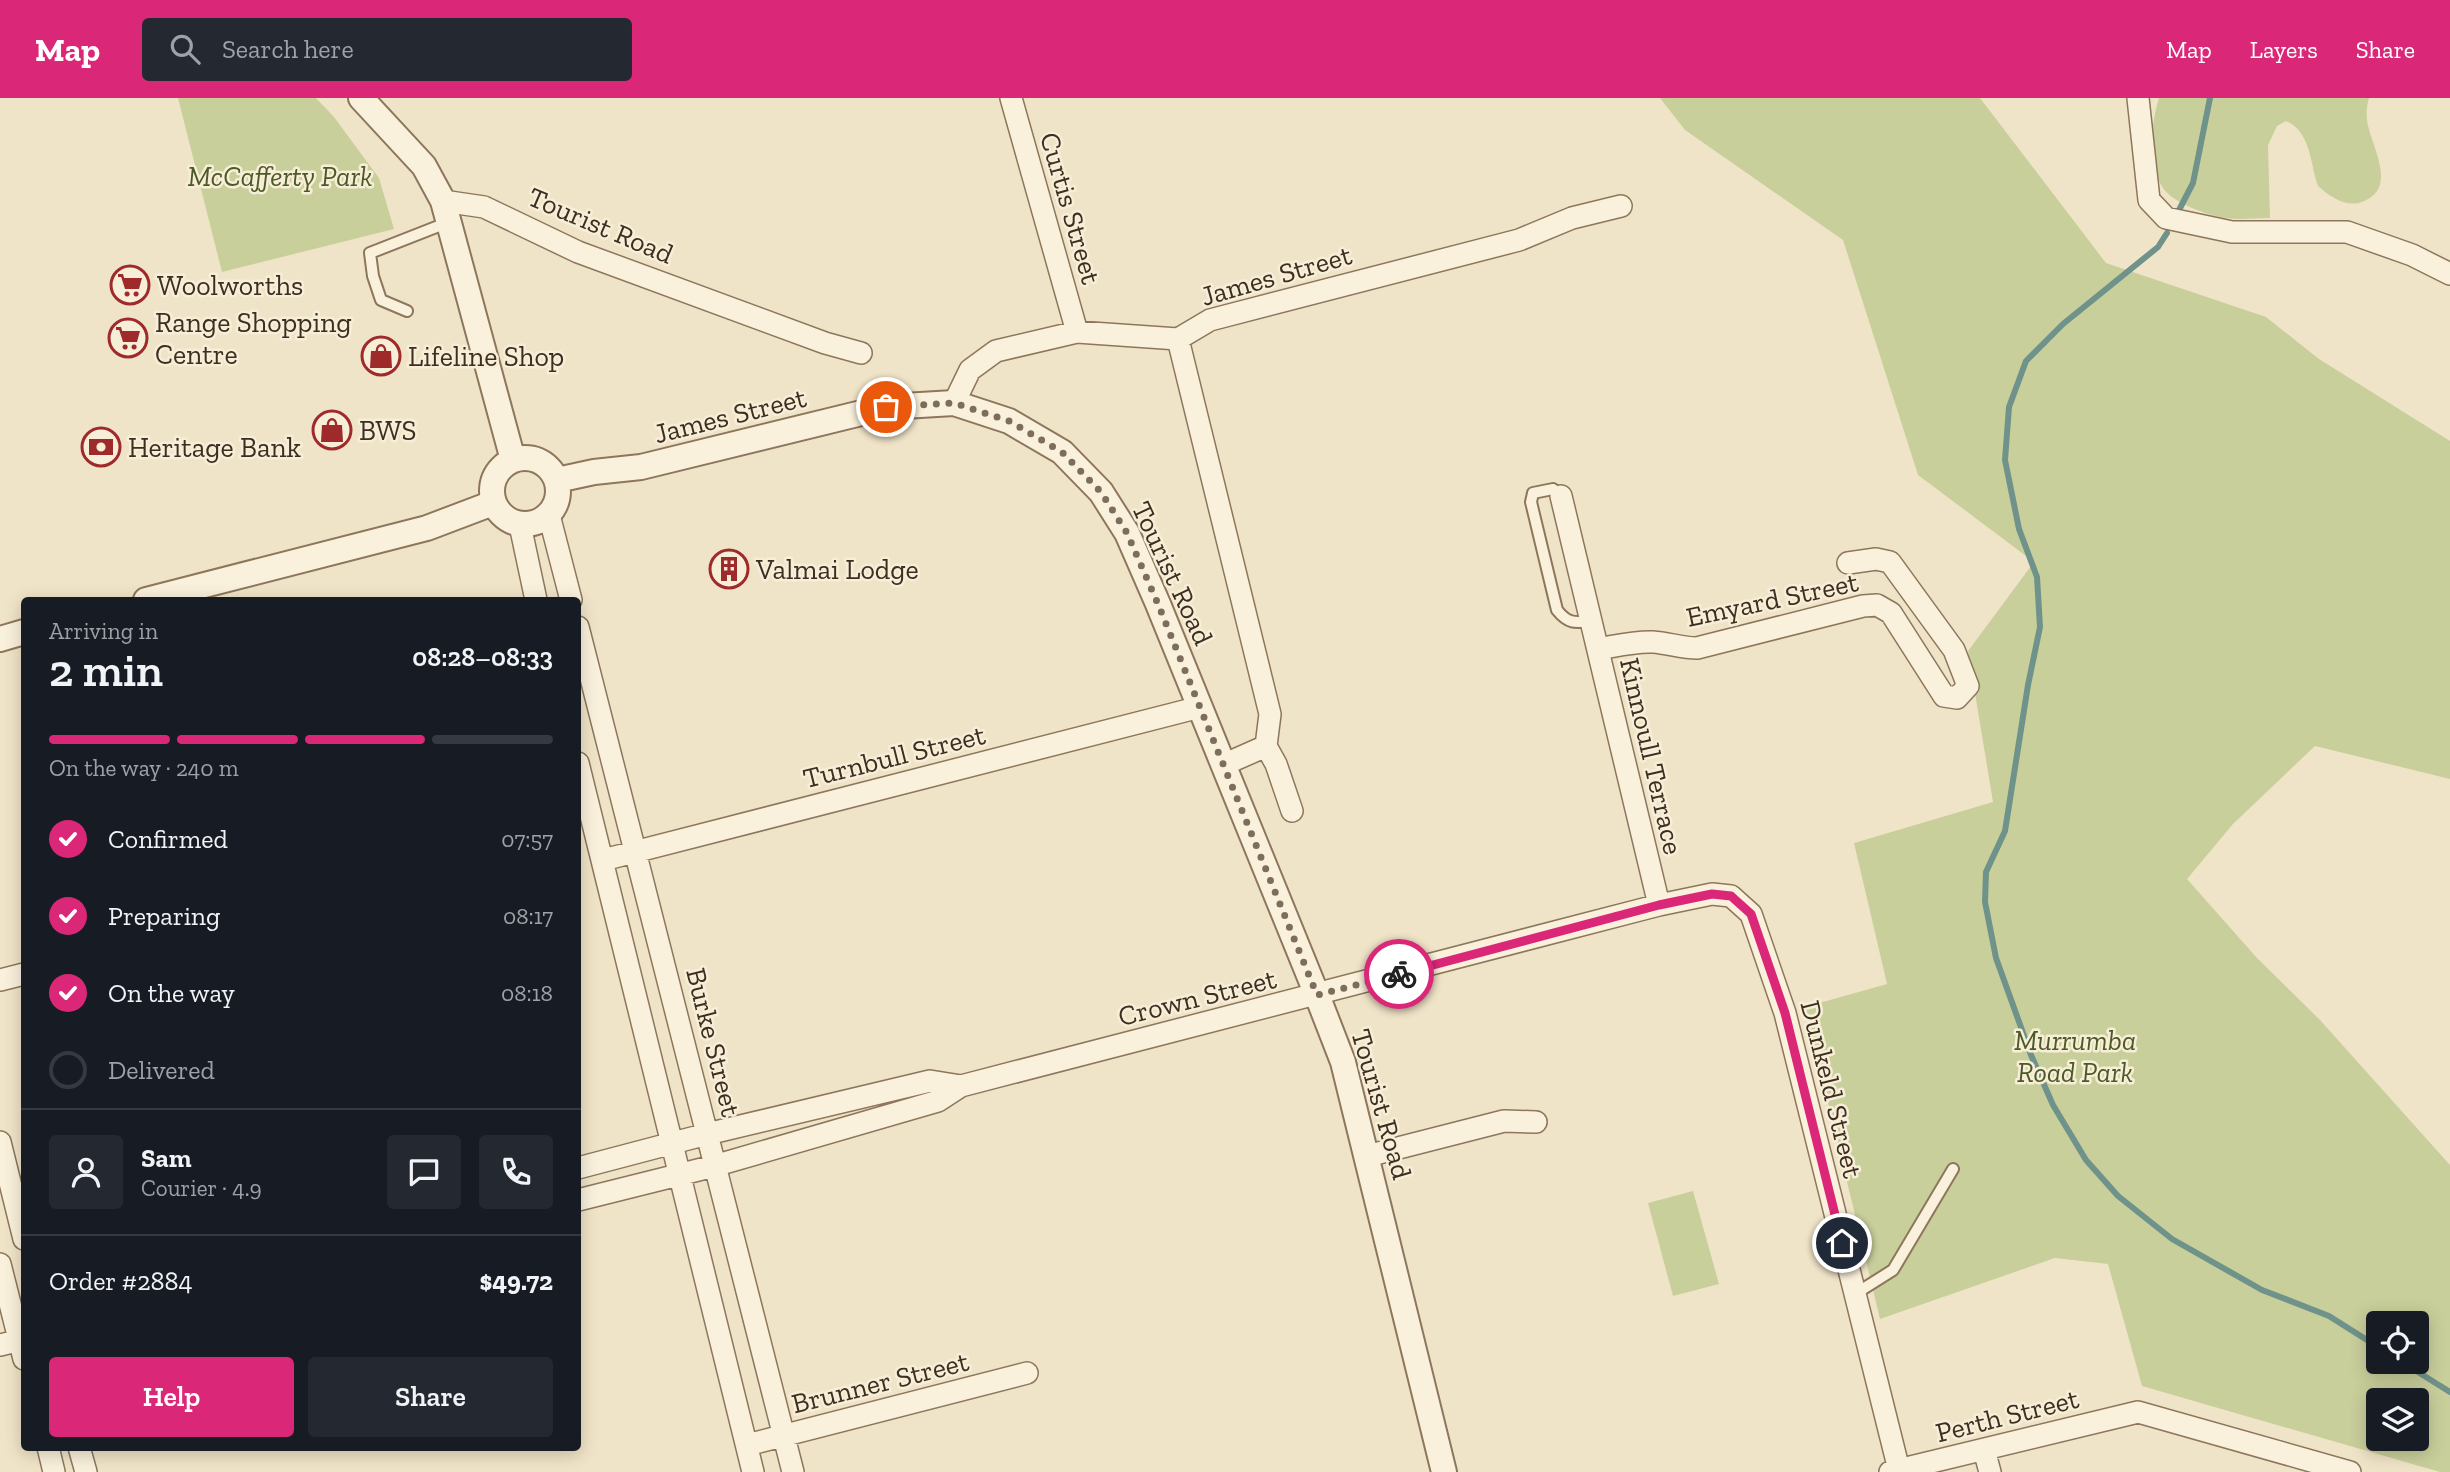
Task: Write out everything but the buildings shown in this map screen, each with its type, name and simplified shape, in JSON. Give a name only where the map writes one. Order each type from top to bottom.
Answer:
[{"type":"street","points":[[361,98],[424,166],[446,212],[513,460]]},
{"type":"street","name":"Curtis Street","points":[[1011,98],[1077,332]]},
{"type":"street","points":[[2138,98],[2149,200],[2166,218],[2232,232],[2347,232],[2412,255],[2450,274]]},
{"type":"street","name":"James Street","points":[[557,480],[594,472],[641,467],[886,407],[954,403],[970,370],[996,351],[1077,332],[1178,339],[1210,320],[1519,240],[1572,218],[1621,206]]},
{"type":"street","name":"Tourist Road","points":[[446,212],[484,207],[578,252],[825,344],[860,354]]},
{"type":"street","name":"Tourist Road","points":[[1178,339],[1270,714],[1266,746]]},
{"type":"street","name":"Tourist Road","points":[[954,403],[1009,421],[1062,452],[1101,492],[1127,533],[1343,1062],[1444,1472]]},
{"type":"street","points":[[535,459],[545,464],[557,480],[558,500],[549,515],[540,521],[520,525],[504,517],[494,503],[491,493],[497,473],[513,460],[535,459]]},
{"type":"street","name":"Kinnoull Terrace","points":[[1561,496],[1659,905]]},
{"type":"street","points":[[158,597],[427,528],[494,503]]},
{"type":"street","points":[[549,515],[570,597]]},
{"type":"street","points":[[520,525],[535,597]]},
{"type":"street","name":"Emyard Street","points":[[1598,649],[1654,642],[1698,648],[1863,606],[1877,605],[1891,613],[1944,696],[1957,698],[1968,685],[1954,650],[1890,562],[1876,559],[1848,563]]},
{"type":"street","points":[[0,639],[21,633]]},
{"type":"street","name":"Burke Street","points":[[581,639],[793,1472]]},
{"type":"street","name":"Turnbull Street","points":[[603,860],[1200,707]]},
{"type":"street","points":[[1223,765],[1266,746],[1276,764],[1292,811]]},
{"type":"street","points":[[581,775],[754,1472]]},
{"type":"street","name":"Crown Street","points":[[581,1199],[714,1166],[938,1101],[961,1086],[1659,905],[1712,894],[1731,896]]},
{"type":"street","name":"Dunkeld Street","points":[[1731,896],[1751,914],[1785,1013],[1855,1294],[1895,1471]]},
{"type":"street","points":[[0,980],[21,975]]},
{"type":"street","name":"Crown Street","points":[[581,1167],[930,1081],[961,1086]]},
{"type":"street","points":[[1367,1156],[1504,1121],[1536,1122]]},
{"type":"street","points":[[0,1142],[21,1227]]},
{"type":"street","points":[[0,1264],[17,1346]]},
{"type":"street","name":"Brunner Street","points":[[747,1445],[1027,1373]]},
{"type":"street","name":"Perth Street","points":[[1895,1471],[2138,1412],[2350,1472]]},
{"type":"street","points":[[1984,1450],[1990,1472]]},
{"type":"street","points":[[49,1451],[54,1472]]},
{"type":"street","points":[[80,1451],[86,1472]]},
{"type":"lane","points":[[407,311],[381,300],[373,276],[370,253],[446,212]]},
{"type":"lane","name":"Kinnoull Terrace","points":[[1561,496],[1553,489],[1544,490],[1533,493],[1531,502],[1557,610],[1566,621],[1575,624],[1591,621]]},
{"type":"lane","points":[[1855,1294],[1893,1270],[1953,1169]]},
{"type":"green space","name":"McCafferty Park","points":[[178,98],[316,98],[334,117],[379,178],[394,229],[222,272]]},
{"type":"green space","name":"Murrumba Road Park","points":[[1660,98],[1980,98],[2106,263],[2266,317],[2319,359],[2450,441],[2450,779],[2315,746],[2233,824],[2187,879],[2257,958],[2320,1020],[2450,1165],[2450,1472],[2440,1472],[2367,1451],[2429,1451],[2429,1388],[2366,1388],[2366,1451],[2142,1386],[2108,1264],[2055,1258],[1880,1319],[1805,1007],[1887,984],[1854,843],[1993,802],[1968,651],[2034,562],[1918,475],[1843,240],[1685,130]]},
{"type":"green space","points":[[2159,98],[2369,98],[2367,120],[2380,165],[2379,187],[2373,195],[2356,203],[2344,202],[2327,194],[2318,186],[2305,140],[2294,126],[2286,121],[2277,126],[2268,145],[2270,218],[2226,218],[2192,208],[2168,194],[2154,167],[2152,131]]},
{"type":"green space","points":[[1693,1191],[1719,1284],[1673,1296],[1648,1203]]},
{"type":"waterway","points":[[2178,212],[2193,183],[2210,98]]},
{"type":"waterway","points":[[2167,233],[2158,247],[2063,324],[2026,361],[2009,407],[2005,460],[2019,529],[2037,577],[2040,627],[2005,831],[1986,872],[1985,902],[1996,958],[2031,1055],[2053,1105],[2086,1160],[2118,1196],[2172,1239],[2262,1290],[2329,1316],[2366,1339]]},
{"type":"waterway","points":[[2421,1374],[2450,1392]]},
{"type":"way so far","points":[[886,407],[954,403],[1009,421],[1062,452],[1101,492],[1127,533],[1158,604],[1317,995],[1399,974]]},
{"type":"place","name":"Woolworths","points":[[130,285]]},
{"type":"place","name":"Range Shopping Centre","points":[[128,338]]},
{"type":"place","name":"Lifeline Shop","points":[[381,356]]},
{"type":"place","name":"BWS","points":[[332,430]]},
{"type":"place","name":"Heritage Bank","points":[[101,447]]},
{"type":"place","name":"Valmai Lodge","points":[[729,569]]},
{"type":"route","points":[[1399,974],[1659,905],[1712,894],[1731,896],[1751,914],[1785,1013],[1842,1243]]}]
